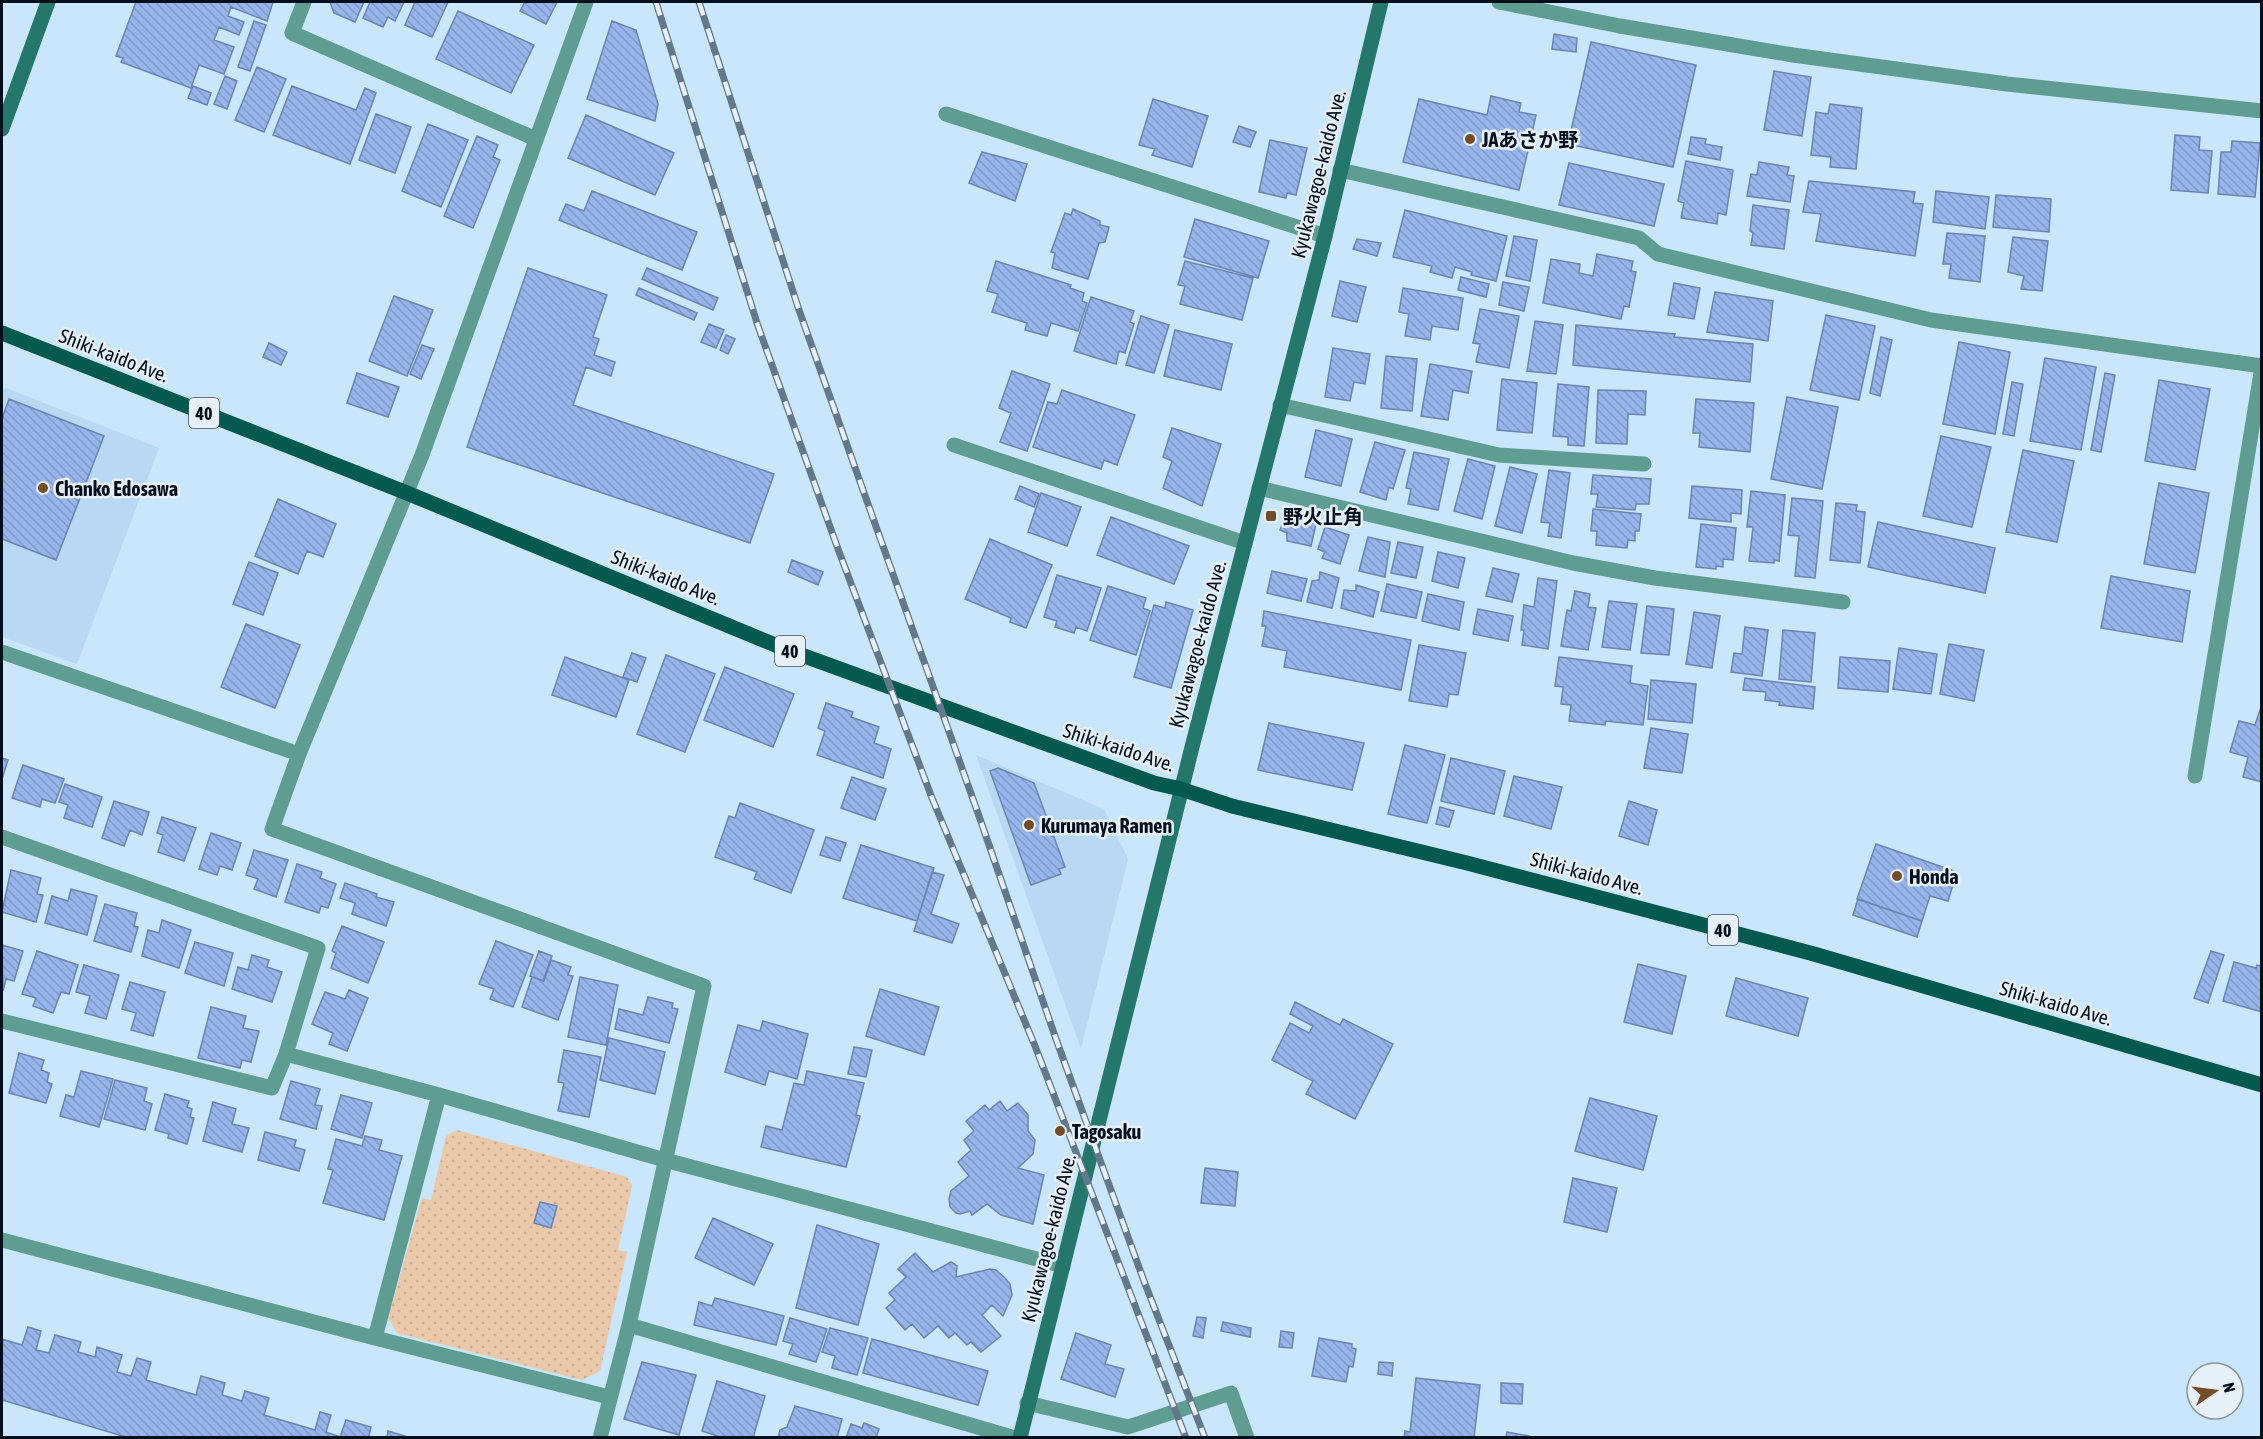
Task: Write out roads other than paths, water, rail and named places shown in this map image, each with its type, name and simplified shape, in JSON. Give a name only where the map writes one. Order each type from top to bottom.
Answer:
[{"type":"main road","points":[[2,129],[48,2]]},
{"type":"main road","name":"Kyukawagoe-kaido Ave.","points":[[1020,1437],[1181,789],[1325,236],[1381,2]]},
{"type":"main road","name":"Shiki-kaido Ave.","points":[[2,333],[407,493],[785,649],[1096,764],[1232,806],[1467,863],[1814,954],[2262,1085]]},
{"type":"street","points":[[304,2],[292,33],[536,139]]},
{"type":"street","points":[[586,2],[407,493],[299,754],[272,829],[704,986],[629,1325],[600,1437]]},
{"type":"street","points":[[1499,2],[1620,26],[1804,56],[2007,84],[2262,111]]},
{"type":"street","points":[[946,114],[1325,236]]},
{"type":"street","points":[[1340,170],[1639,238],[1658,254],[1931,320],[2262,367],[2195,776]]},
{"type":"street","points":[[1281,405],[1499,455],[1644,464]]},
{"type":"street","points":[[954,445],[1245,543]]},
{"type":"street","points":[[1259,488],[1573,563],[1655,578],[1843,602]]},
{"type":"street","points":[[2,652],[299,754]]},
{"type":"street","points":[[2,837],[318,948],[286,1054],[272,1088],[2,1021]]},
{"type":"street","points":[[286,1054],[665,1160],[1063,1266]]},
{"type":"street","points":[[375,1338],[439,1095]]},
{"type":"street","points":[[2,1240],[609,1397]]},
{"type":"street","points":[[629,1325],[1015,1437]]},
{"type":"street","points":[[1027,1403],[1128,1427],[1231,1393],[1247,1437]]},
{"type":"railway","points":[[656,2],[758,326],[838,549],[932,798],[1035,1046],[1186,1438]]},
{"type":"railway","points":[[699,2],[799,310],[1056,1039],[1144,1281],[1205,1438]]},
{"type":"place","name":"JAあさか野","points":[[1470,139]]},
{"type":"place","name":"Chanko Edosawa","points":[[43,488]]},
{"type":"place","name":"野火止角","points":[[1271,516]]},
{"type":"place","name":"Kurumaya Ramen","points":[[1029,825]]},
{"type":"place","name":"Honda","points":[[1897,876]]},
{"type":"place","name":"Tagosaku","points":[[1060,1131]]}]
